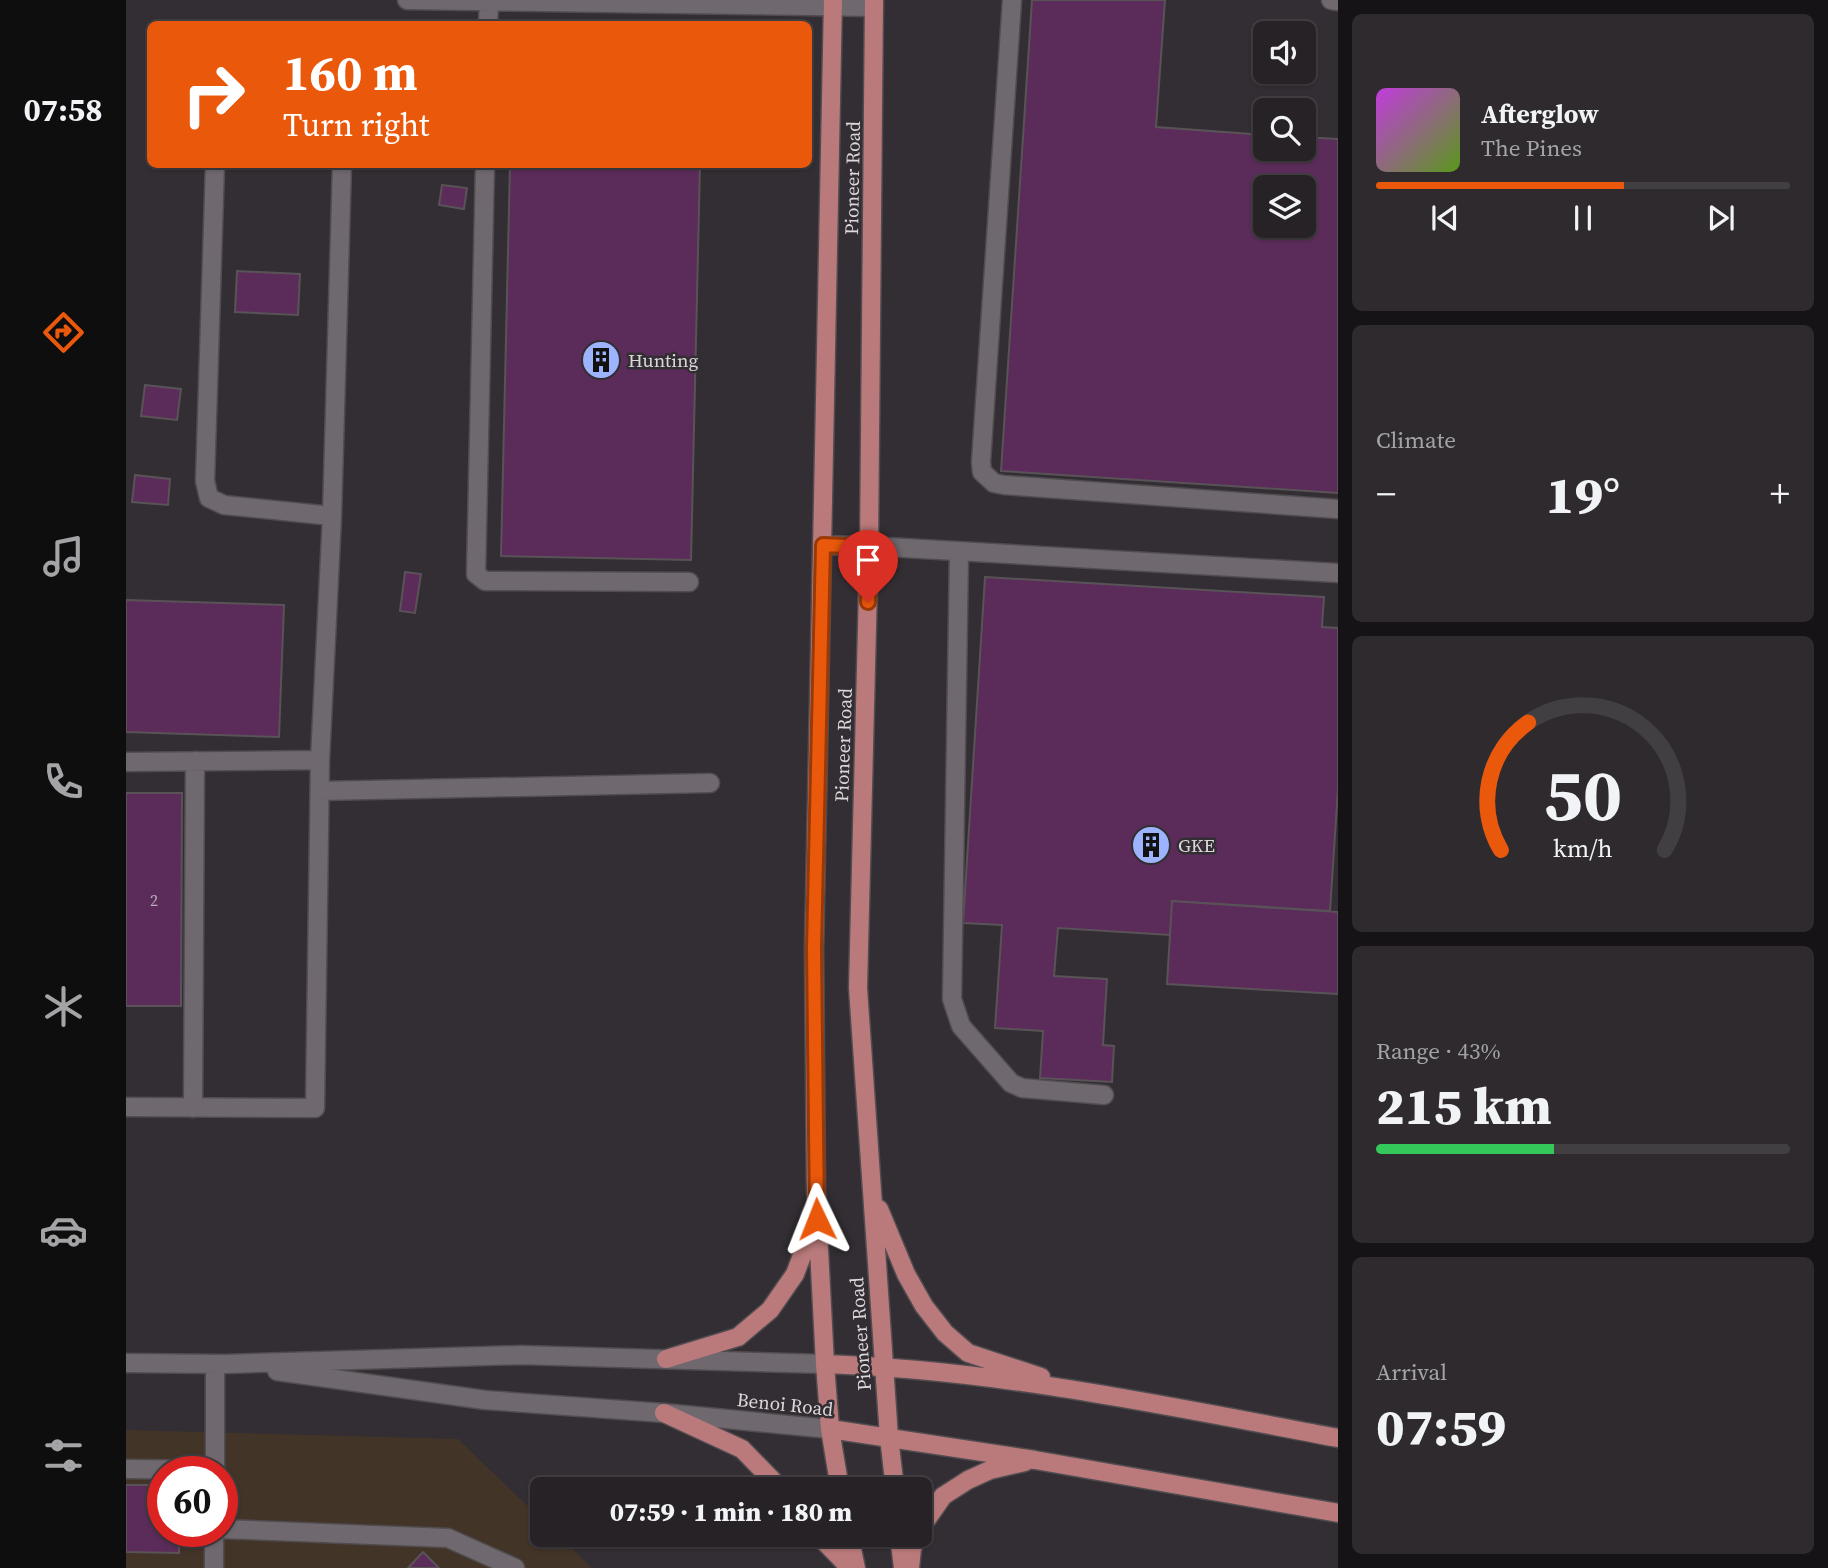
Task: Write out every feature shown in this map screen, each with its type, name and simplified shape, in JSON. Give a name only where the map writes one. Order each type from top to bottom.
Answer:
[{"type":"main road","name":"Pioneer Road","points":[[833,3],[814,949],[816,1191],[825,1364],[830,1429],[838,1477]]},
{"type":"main road","name":"Pioneer Road","points":[[874,4],[869,547],[858,988],[888,1437],[893,1477]]},
{"type":"main road","points":[[666,1359],[738,1337],[770,1310],[795,1275],[803,1253],[816,1191]]},
{"type":"main road","points":[[872,1193],[906,1274],[924,1306],[945,1333],[968,1353],[1087,1391]]},
{"type":"main road","name":"Benoi Road","points":[[825,1364],[883,1366],[1087,1391],[1338,1438]]},
{"type":"main road","points":[[664,1413],[742,1449],[769,1477]]},
{"type":"main road","name":"Benoi Road","points":[[830,1429],[1035,1460],[1338,1513]]},
{"type":"main road","points":[[932,1512],[943,1496],[968,1480],[990,1470],[1035,1460]]},
{"type":"main road","points":[[830,1547],[850,1568]]},
{"type":"main road","points":[[852,1547],[856,1568]]},
{"type":"main road","points":[[900,1547],[903,1568]]},
{"type":"main road","points":[[910,1568],[913,1547]]},
{"type":"street","points":[[407,0],[874,4]]},
{"type":"street","points":[[1012,0],[982,472],[994,483],[1004,485],[1338,509]]},
{"type":"street","points":[[1331,0],[1338,1]]},
{"type":"street","points":[[488,21],[489,1]]},
{"type":"street","points":[[215,168],[205,481],[209,498],[224,505],[332,516]]},
{"type":"street","points":[[126,1107],[315,1108],[320,760],[332,516],[342,168]]},
{"type":"street","points":[[485,168],[476,574],[485,581],[689,582]]},
{"type":"street","points":[[823,545],[1338,573]]},
{"type":"street","points":[[959,552],[952,999],[961,1026],[1011,1083],[1022,1088],[1104,1095]]},
{"type":"street","points":[[126,762],[320,760]]},
{"type":"street","points":[[193,1108],[195,761]]},
{"type":"street","points":[[320,791],[710,783]]},
{"type":"street","name":"Benoi Road","points":[[126,1363],[220,1364],[522,1355],[825,1364]]},
{"type":"street","points":[[216,1456],[220,1364]]},
{"type":"street","name":"Benoi Road","points":[[220,1364],[485,1400],[830,1429]]},
{"type":"street","points":[[126,1469],[147,1469]]},
{"type":"street","points":[[238,1530],[448,1538],[515,1568]]},
{"type":"street","points":[[214,1547],[214,1568]]},
{"type":"shaded area","points":[[126,1430],[458,1439],[530,1508],[530,1547],[570,1547],[592,1568],[126,1568]]},
{"type":"building","points":[[1032,0],[1165,0],[1156,127],[1253,134],[1253,161],[1316,161],[1316,138],[1338,139],[1338,493],[1001,471]]},
{"type":"building","name":"Hunting","points":[[510,168],[700,168],[691,560],[501,556]]},
{"type":"building","points":[[442,185],[467,188],[464,209],[439,205]]},
{"type":"building","points":[[237,271],[300,274],[298,315],[235,312]]},
{"type":"building","points":[[145,385],[181,389],[177,420],[141,416]]},
{"type":"building","points":[[135,475],[170,479],[168,505],[132,502]]},
{"type":"building","points":[[405,572],[421,574],[415,613],[400,611]]},
{"type":"building","name":"GKE","points":[[985,577],[1324,597],[1322,627],[1338,628],[1338,789],[1330,911],[1172,901],[1170,935],[1058,928],[1054,976],[1107,979],[1103,1045],[1114,1046],[1112,1082],[1040,1078],[1043,1031],[995,1028],[1002,925],[963,923]]},
{"type":"building","points":[[126,600],[284,605],[279,737],[126,732]]},
{"type":"building","points":[[126,793],[182,793],[181,1006],[126,1006]]},
{"type":"building","points":[[1172,901],[1338,912],[1338,994],[1167,984]]},
{"type":"building","points":[[126,1485],[147,1485],[147,1547],[179,1547],[179,1553],[126,1552]]},
{"type":"building","points":[[423,1552],[439,1568],[408,1568]]},
{"type":"place","name":"Hunting","points":[[601,360]]},
{"type":"place","name":"GKE","points":[[1151,845]]},
{"type":"route","points":[[817,1219],[814,949],[823,545],[869,547],[868,602]]}]
